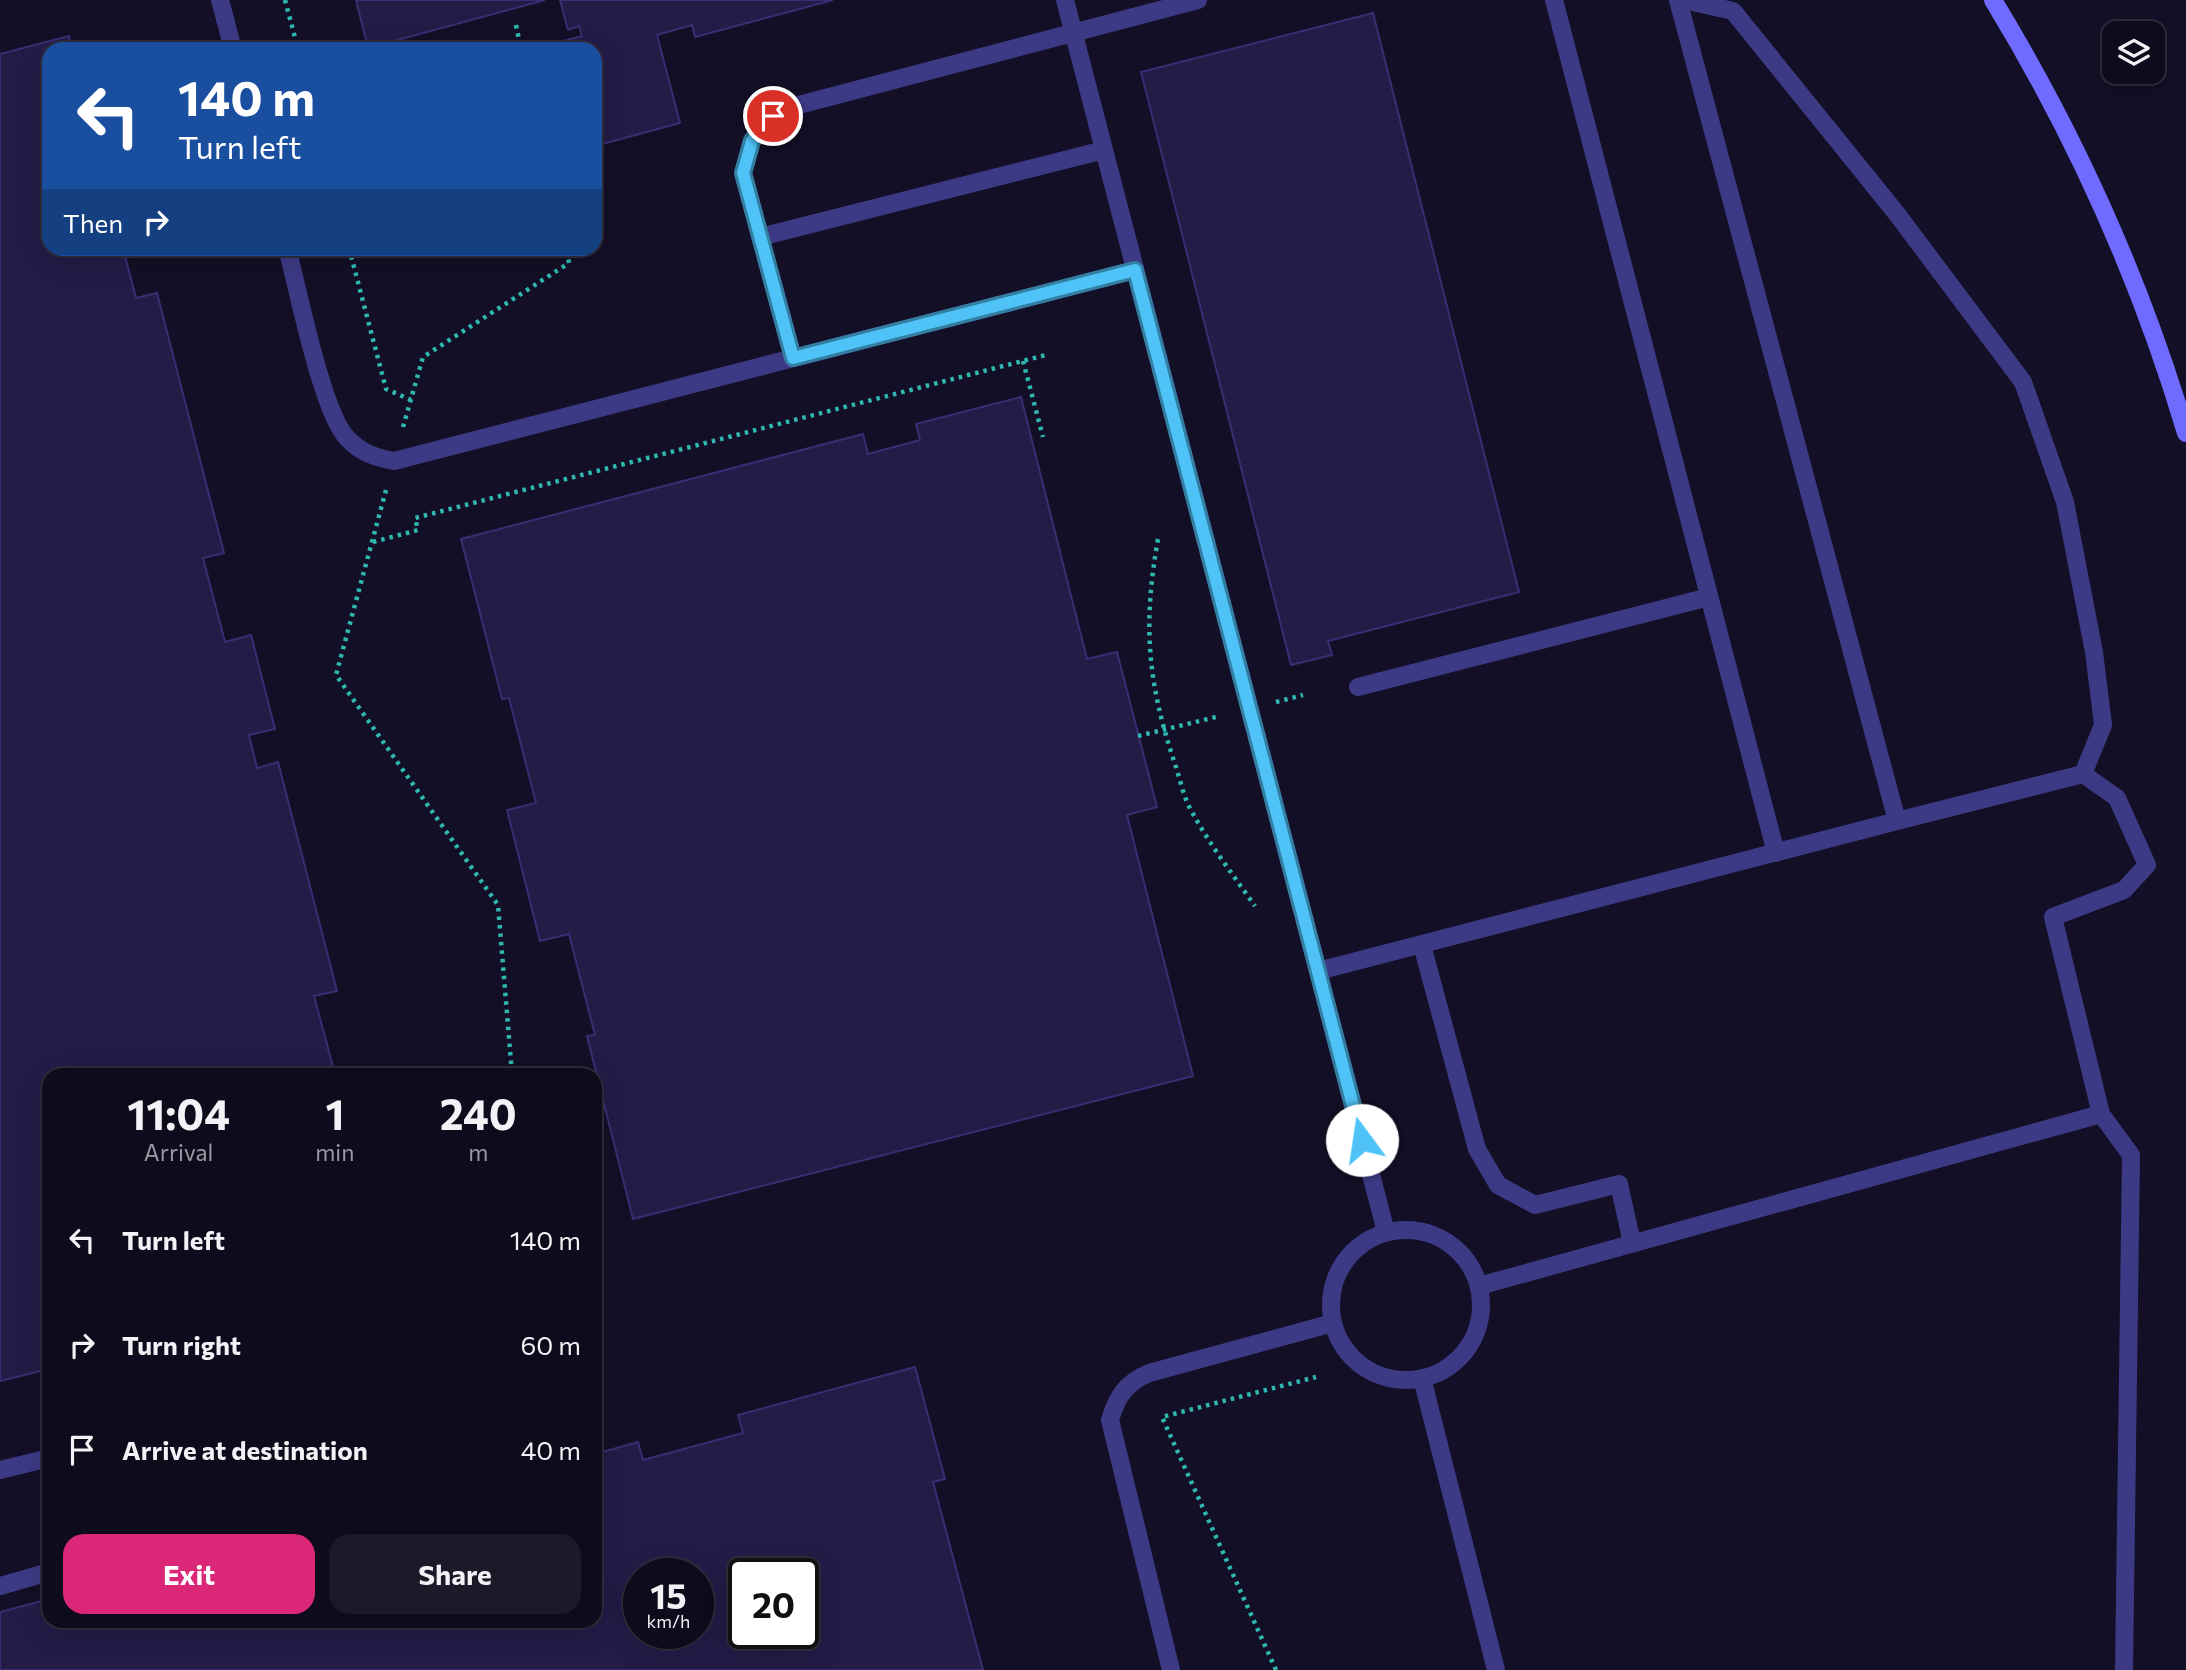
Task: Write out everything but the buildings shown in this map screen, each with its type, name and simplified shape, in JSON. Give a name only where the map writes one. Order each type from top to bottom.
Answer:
[{"type":"main road","points":[[1993,0],[2063,120],[2087,169],[2150,323],[2186,433]]},
{"type":"lane","points":[[220,0],[231,42]]},
{"type":"lane","points":[[1065,0],[1386,1232]]},
{"type":"lane","points":[[793,358],[743,173],[752,141],[773,116],[795,106],[1198,0]]},
{"type":"lane","points":[[1554,0],[1776,853]]},
{"type":"lane","points":[[1678,0],[1897,821]]},
{"type":"lane","points":[[1684,0],[1733,11],[1896,214],[2023,382],[2065,502],[2094,652],[2103,725],[2083,774]]},
{"type":"lane","points":[[760,237],[1104,150]]},
{"type":"lane","points":[[289,256],[330,409],[345,436],[366,455],[394,461],[1135,270]]},
{"type":"lane","points":[[1358,687],[1709,597]]},
{"type":"lane","points":[[1318,971],[2083,774]]},
{"type":"lane","points":[[2083,774],[2116,798],[2147,865],[2124,890],[2053,917],[2101,1114],[2131,1155],[2124,1670]]},
{"type":"lane","points":[[1422,945],[1477,1149],[1499,1185],[1535,1205],[1619,1184],[1632,1243]]},
{"type":"lane","points":[[1479,1286],[2101,1114]]},
{"type":"lane","points":[[1405,1229],[1425,1232],[1444,1240],[1460,1252],[1472,1267],[1479,1286],[1481,1306],[1478,1326],[1470,1344],[1440,1371],[1422,1378],[1402,1380],[1382,1376],[1364,1367],[1349,1354],[1332,1323],[1332,1292],[1342,1266],[1353,1251],[1386,1232],[1405,1229]]},
{"type":"lane","points":[[1171,1670],[1110,1420],[1116,1399],[1131,1381],[1149,1373],[1332,1323]]},
{"type":"lane","points":[[1422,1378],[1496,1670]]},
{"type":"lane","points":[[0,1471],[42,1460]]},
{"type":"lane","points":[[0,1586],[42,1574]]},
{"type":"path","points":[[285,0],[296,42]]},
{"type":"path","points":[[516,25],[520,42]]},
{"type":"path","points":[[351,256],[386,389],[411,400]]},
{"type":"path","points":[[512,1068],[498,905],[337,675],[423,357],[569,263],[568,256]]},
{"type":"path","points":[[372,542],[418,530],[415,518],[1046,355]]},
{"type":"path","points":[[1023,361],[1043,437]]},
{"type":"path","points":[[1158,539],[1148,594],[1148,642],[1164,730],[1190,808],[1211,846],[1255,905]]},
{"type":"path","points":[[1138,736],[1174,727]]},
{"type":"path","points":[[1276,1670],[1162,1417],[1315,1377]]},
{"type":"route","points":[[773,116],[752,141],[743,173],[793,358],[1135,270],[1362,1140]]}]
